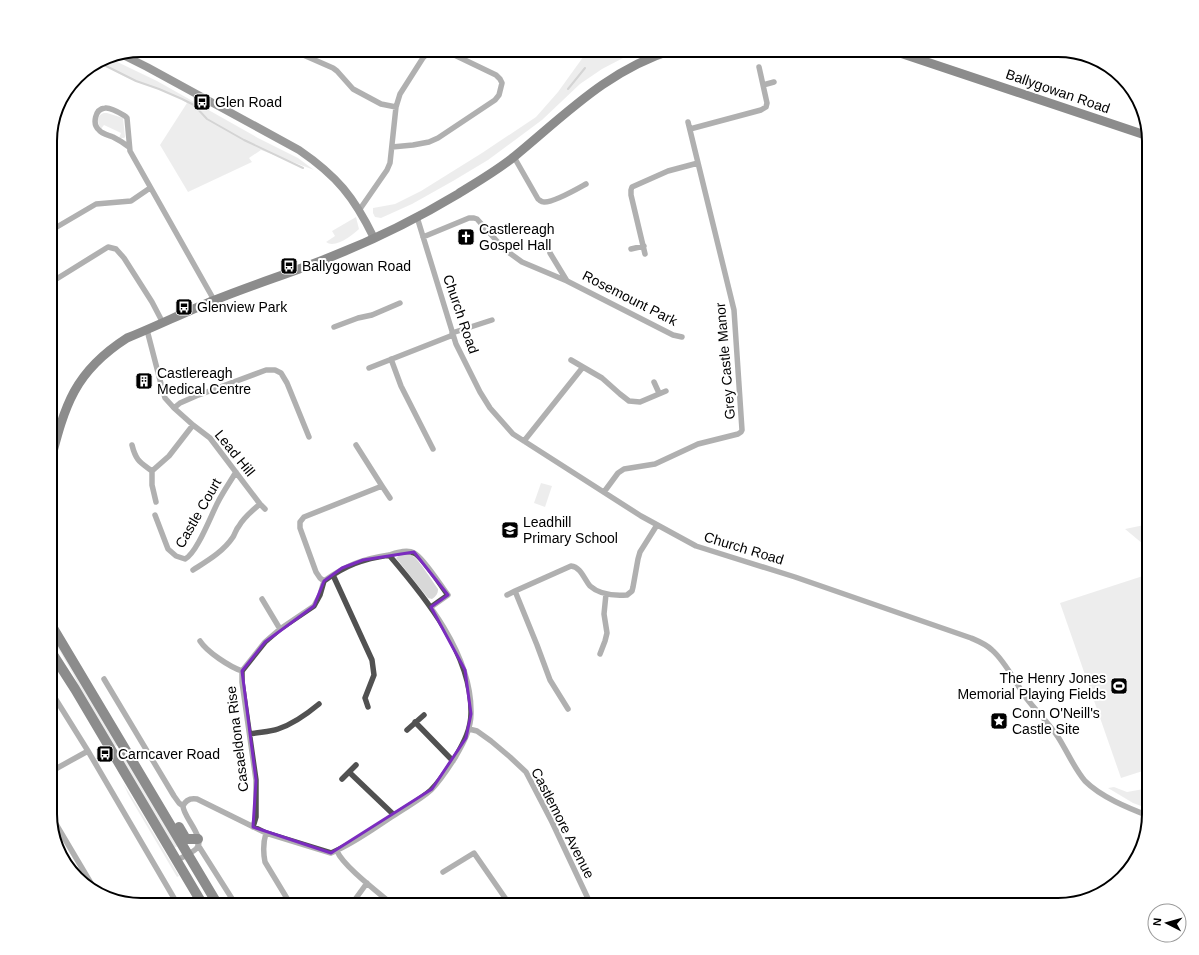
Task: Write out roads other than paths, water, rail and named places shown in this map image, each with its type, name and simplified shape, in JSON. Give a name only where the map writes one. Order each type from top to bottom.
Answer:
[{"type":"highway","points":[[57,635],[214,898]]},
{"type":"highway","points":[[57,661],[199,898]]},
{"type":"highway","points":[[57,674],[96,739],[106,742]]},
{"type":"highway","points":[[116,735],[137,758],[184,837],[198,842]]},
{"type":"main road","points":[[57,440],[68,403],[83,377],[93,365],[127,338],[214,300],[331,257],[416,217],[458,194],[514,157],[581,100],[611,78],[650,57]]},
{"type":"main road","name":"Ballygowan Road","points":[[912,57],[1141,134]]},
{"type":"street","points":[[308,57],[333,68],[353,89],[381,104],[396,107]]},
{"type":"street","points":[[360,209],[387,170],[390,162],[396,107],[400,94],[424,57]]},
{"type":"street","points":[[392,147],[429,142],[438,138],[487,106],[499,95],[502,83],[496,75],[459,57]]},
{"type":"street","points":[[129,58],[300,150],[318,163],[345,189],[360,209],[374,238]]},
{"type":"street","points":[[690,129],[761,110],[766,107],[767,103],[759,67]]},
{"type":"street","points":[[763,85],[774,82]]},
{"type":"street","points":[[129,147],[98,130],[95,125],[95,120],[99,110],[107,108],[126,116],[128,122],[129,147],[133,159],[214,300]]},
{"type":"street","name":"Grey Castle Manor","points":[[604,492],[618,473],[624,469],[655,464],[698,444],[738,434],[742,430],[734,310],[728,280],[688,122]]},
{"type":"street","points":[[514,157],[541,202],[555,200],[586,184]]},
{"type":"street","points":[[645,254],[631,195],[632,187],[668,171],[698,162]]},
{"type":"street","points":[[57,227],[96,204],[130,201],[150,188]]},
{"type":"street","name":"Church Road","points":[[416,217],[456,344],[476,386],[490,408],[513,434],[688,543],[801,579],[971,638],[986,645],[996,653],[1027,699],[1054,732],[1085,780],[1103,794],[1142,813]]},
{"type":"street","name":"Rosemount Park","points":[[423,237],[470,218],[477,219],[496,242],[512,256],[532,267],[567,281],[673,335],[682,337]]},
{"type":"street","points":[[631,249],[644,246]]},
{"type":"street","points":[[57,279],[108,247],[116,249],[124,258],[152,302],[162,322]]},
{"type":"street","name":"Rosemount Park","points":[[550,253],[567,281]]},
{"type":"street","points":[[334,327],[400,303]]},
{"type":"street","points":[[370,368],[453,334],[492,320]]},
{"type":"street","name":"Lead Hill","points":[[147,330],[165,398],[193,425],[210,438],[265,509]]},
{"type":"street","points":[[391,360],[401,386],[433,448]]},
{"type":"street","points":[[571,360],[602,378],[629,401],[640,402],[666,391]]},
{"type":"street","points":[[524,441],[583,367]]},
{"type":"street","points":[[174,408],[180,403],[196,396],[266,370],[274,370],[281,373],[287,383],[310,437]]},
{"type":"street","points":[[654,382],[659,393]]},
{"type":"street","points":[[156,502],[152,485],[152,471],[169,456],[193,425]]},
{"type":"street","points":[[132,445],[135,456],[141,463],[152,471]]},
{"type":"street","points":[[356,445],[390,498]]},
{"type":"street","name":"Castle Court","points":[[155,515],[168,548],[176,556],[185,559],[190,556],[218,501],[236,472]]},
{"type":"street","points":[[382,486],[304,517],[300,522],[300,528],[316,572],[324,581],[342,568],[363,560],[406,551],[414,552],[423,561],[448,595],[431,607]]},
{"type":"street","points":[[192,570],[212,558],[226,545],[233,537],[247,514],[260,504]]},
{"type":"street","points":[[507,594],[571,566],[577,568],[591,586],[601,593],[627,595],[632,591],[640,552],[657,525]]},
{"type":"street","points":[[183,806],[186,800],[197,799],[266,833],[323,852],[331,853],[349,844],[420,799],[432,789],[453,761],[466,738],[472,714],[470,693],[465,670],[456,649],[431,607],[389,554]]},
{"type":"street","points":[[333,575],[372,660],[374,675],[365,698],[368,707]]},
{"type":"street","name":"Casaeldona Rise","points":[[253,827],[256,818],[256,780],[242,682],[242,671],[265,642],[280,629],[314,606],[320,595],[324,581]]},
{"type":"street","points":[[515,591],[550,680],[568,709]]},
{"type":"street","points":[[600,654],[605,641],[606,633],[604,614],[606,594]]},
{"type":"street","points":[[262,599],[280,629]]},
{"type":"street","points":[[200,641],[204,648],[233,667],[242,671]]},
{"type":"street","points":[[104,678],[174,796],[183,806],[185,814],[195,830],[198,842],[232,898]]},
{"type":"street","points":[[57,701],[88,751],[174,898]]},
{"type":"street","points":[[250,734],[277,730],[289,725],[319,704]]},
{"type":"street","points":[[407,730],[424,715]]},
{"type":"street","points":[[416,722],[453,761]]},
{"type":"street","name":"Castlemore Avenue","points":[[469,729],[491,741],[526,772],[552,822],[588,898]]},
{"type":"street","points":[[57,768],[88,751]]},
{"type":"street","points":[[342,778],[356,765]]},
{"type":"street","points":[[349,772],[394,815]]},
{"type":"street","points":[[59,829],[89,879]]},
{"type":"street","points":[[266,833],[264,846],[265,862],[288,898]]},
{"type":"street","points":[[176,860],[196,849],[198,842]]},
{"type":"street","points":[[337,851],[345,862],[385,898]]},
{"type":"street","points":[[443,872],[474,853],[505,898]]},
{"type":"street","points":[[356,898],[367,883]]},
{"type":"waterway","points":[[104,65],[136,81],[159,89],[194,105],[207,119],[244,140],[303,168]]},
{"type":"waterway","points":[[568,89],[585,68]]},
{"type":"place","name":"Glen Road","points":[[202,102]]},
{"type":"place","name":"Castlereagh Gospel Hall","points":[[466,237]]},
{"type":"place","name":"Ballygowan Road","points":[[289,266]]},
{"type":"place","name":"Glenview Park","points":[[184,307]]},
{"type":"place","name":"Castlereagh Medical Centre","points":[[144,381]]},
{"type":"place","name":"Leadhill Primary School","points":[[510,530]]},
{"type":"place","name":"The Henry Jones Memorial Playing Fields","points":[[1119,686]]},
{"type":"place","name":"Conn O'Neill's Castle Site","points":[[999,721]]},
{"type":"place","name":"Carncaver Road","points":[[105,754]]}]
